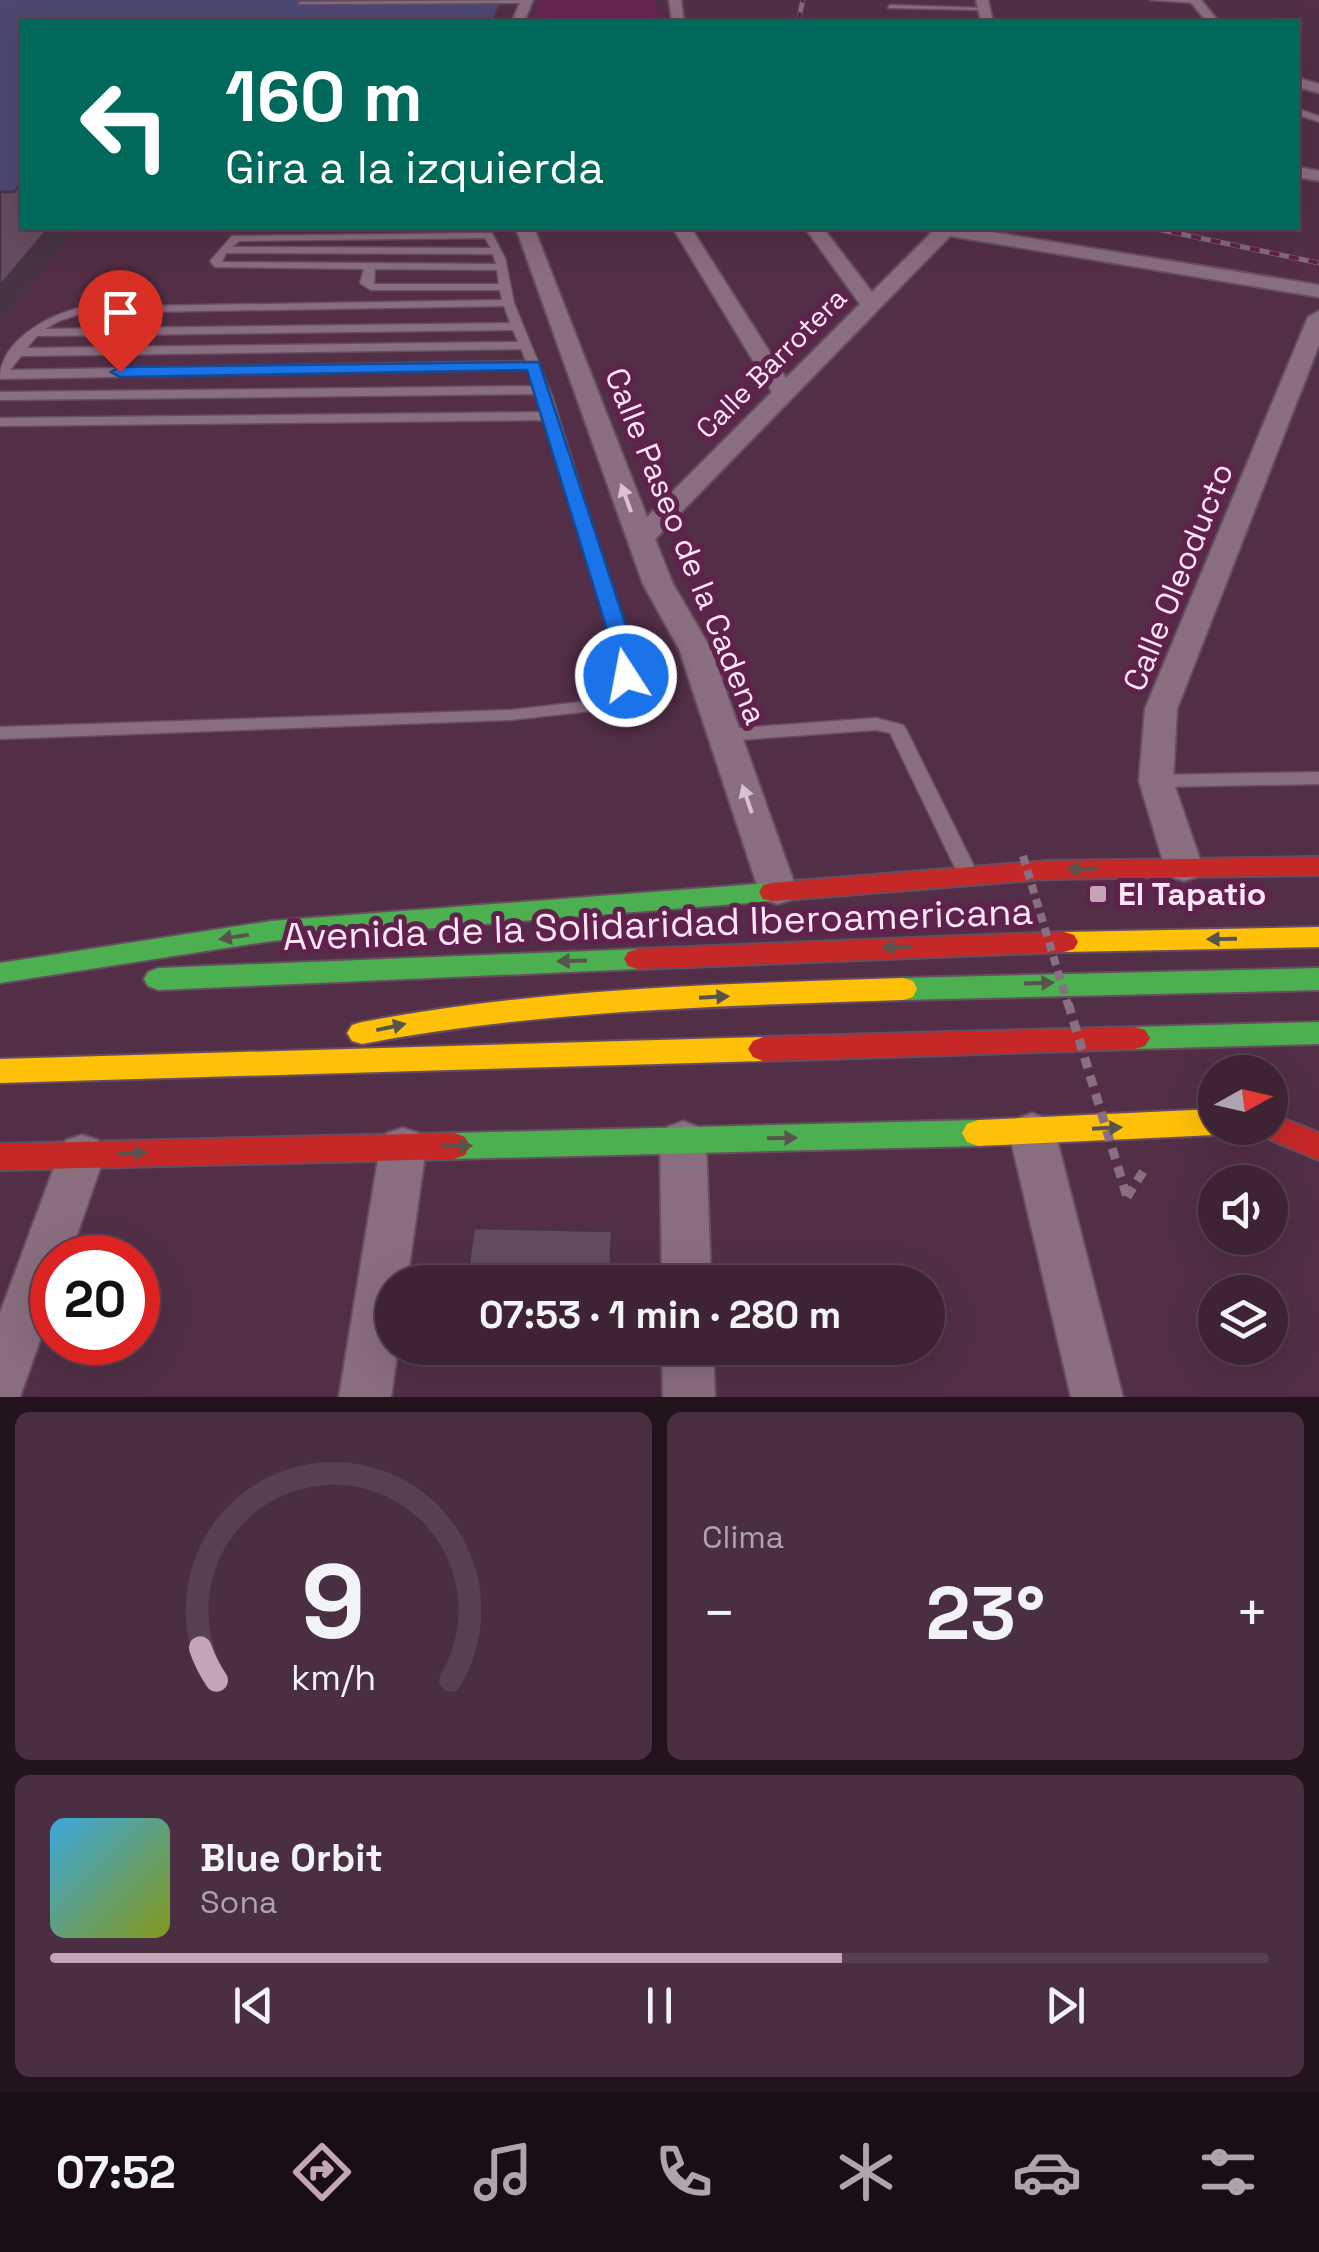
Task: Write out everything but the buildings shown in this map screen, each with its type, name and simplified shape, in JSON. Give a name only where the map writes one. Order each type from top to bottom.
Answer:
[{"type":"main road","points":[[0,973],[271,931],[1047,870],[1319,866]]},
{"type":"main road","name":"Avenida de la Solidaridad Iberoamericana","points":[[137,980],[980,944],[1319,937]]},
{"type":"main road","points":[[263,1062],[384,1028],[480,1012],[1076,982],[1319,980]]},
{"type":"main road","points":[[0,986],[98,982]]},
{"type":"main road","points":[[0,1071],[1319,1033]]},
{"type":"main road","points":[[1288,1119],[1300,1117]]},
{"type":"main road","points":[[0,1157],[1032,1132],[1198,1123]]},
{"type":"main road","points":[[1288,1131],[1319,1147]]},
{"type":"street","points":[[1195,1],[1211,20]]},
{"type":"street","name":"Calle Paseo de la Cadena","points":[[526,230],[658,584],[695,650],[778,892]]},
{"type":"street","points":[[683,230],[784,393]]},
{"type":"street","points":[[815,230],[870,305]]},
{"type":"street","name":"Calle Barrotera","points":[[641,538],[939,230]]},
{"type":"street","points":[[946,230],[1319,292]]},
{"type":"street","name":"Calle Oleoducto","points":[[1184,868],[1156,781],[1161,709],[1319,317]]},
{"type":"street","points":[[1032,1132],[1097,1397]]},
{"type":"street","points":[[683,1140],[687,1265]]},
{"type":"street","points":[[365,1397],[403,1147]]},
{"type":"street","points":[[0,1383],[82,1154]]},
{"type":"street","points":[[689,1365],[690,1397]]},
{"type":"lane","points":[[1153,0],[1195,1]]},
{"type":"lane","points":[[301,4],[526,1]]},
{"type":"lane","points":[[890,8],[984,11]]},
{"type":"lane","points":[[934,8],[936,20]]},
{"type":"lane","points":[[0,733],[511,715],[594,706],[626,676],[626,656],[544,390],[507,295],[500,267],[496,251],[223,250],[214,261],[219,265],[500,267]]},
{"type":"lane","points":[[370,266],[366,284],[370,287],[507,295]]},
{"type":"lane","points":[[0,374],[33,333],[56,314],[507,295]]},
{"type":"lane","points":[[33,333],[518,326]]},
{"type":"lane","points":[[18,352],[525,345]]},
{"type":"lane","points":[[0,374],[534,365]]},
{"type":"lane","points":[[0,396],[544,390]]},
{"type":"lane","points":[[0,422],[552,416]]},
{"type":"lane","points":[[725,735],[876,724],[897,729],[969,876]]},
{"type":"lane","points":[[1156,781],[1319,778]]},
{"type":"path","points":[[1023,856],[1127,1197]]},
{"type":"shaded area","points":[[0,0],[501,0],[492,20],[20,20],[20,196],[0,196]]},
{"type":"shaded area","points":[[539,0],[652,0],[660,12],[659,20],[533,20]]},
{"type":"railway","points":[[798,20],[803,0]]},
{"type":"railway","points":[[1162,230],[1319,263]]},
{"type":"traffic: fast","points":[[0,973],[271,931],[772,892]]},
{"type":"traffic: fast","points":[[158,979],[638,959]]},
{"type":"traffic: fast","points":[[903,989],[1319,979]]},
{"type":"traffic: fast","points":[[1135,1038],[1319,1033]]},
{"type":"traffic: fast","points":[[454,1146],[978,1133]]},
{"type":"traffic: slow","points":[[1064,942],[1319,937]]},
{"type":"traffic: slow","points":[[362,1033],[429,1020],[563,1004],[903,989]]},
{"type":"traffic: slow","points":[[0,1071],[763,1049]]},
{"type":"traffic: slow","points":[[978,1133],[1198,1123]]},
{"type":"traffic: jam","points":[[772,892],[1047,870],[1319,866]]},
{"type":"traffic: jam","points":[[638,959],[1064,942]]},
{"type":"traffic: jam","points":[[763,1049],[1135,1038]]},
{"type":"traffic: jam","points":[[1288,1134],[1319,1147]]},
{"type":"traffic: jam","points":[[0,1157],[454,1146]]},
{"type":"place","name":"El Tapatio","points":[[1098,894]]},
{"type":"route","points":[[120,372],[534,365],[626,656],[626,676]]}]
